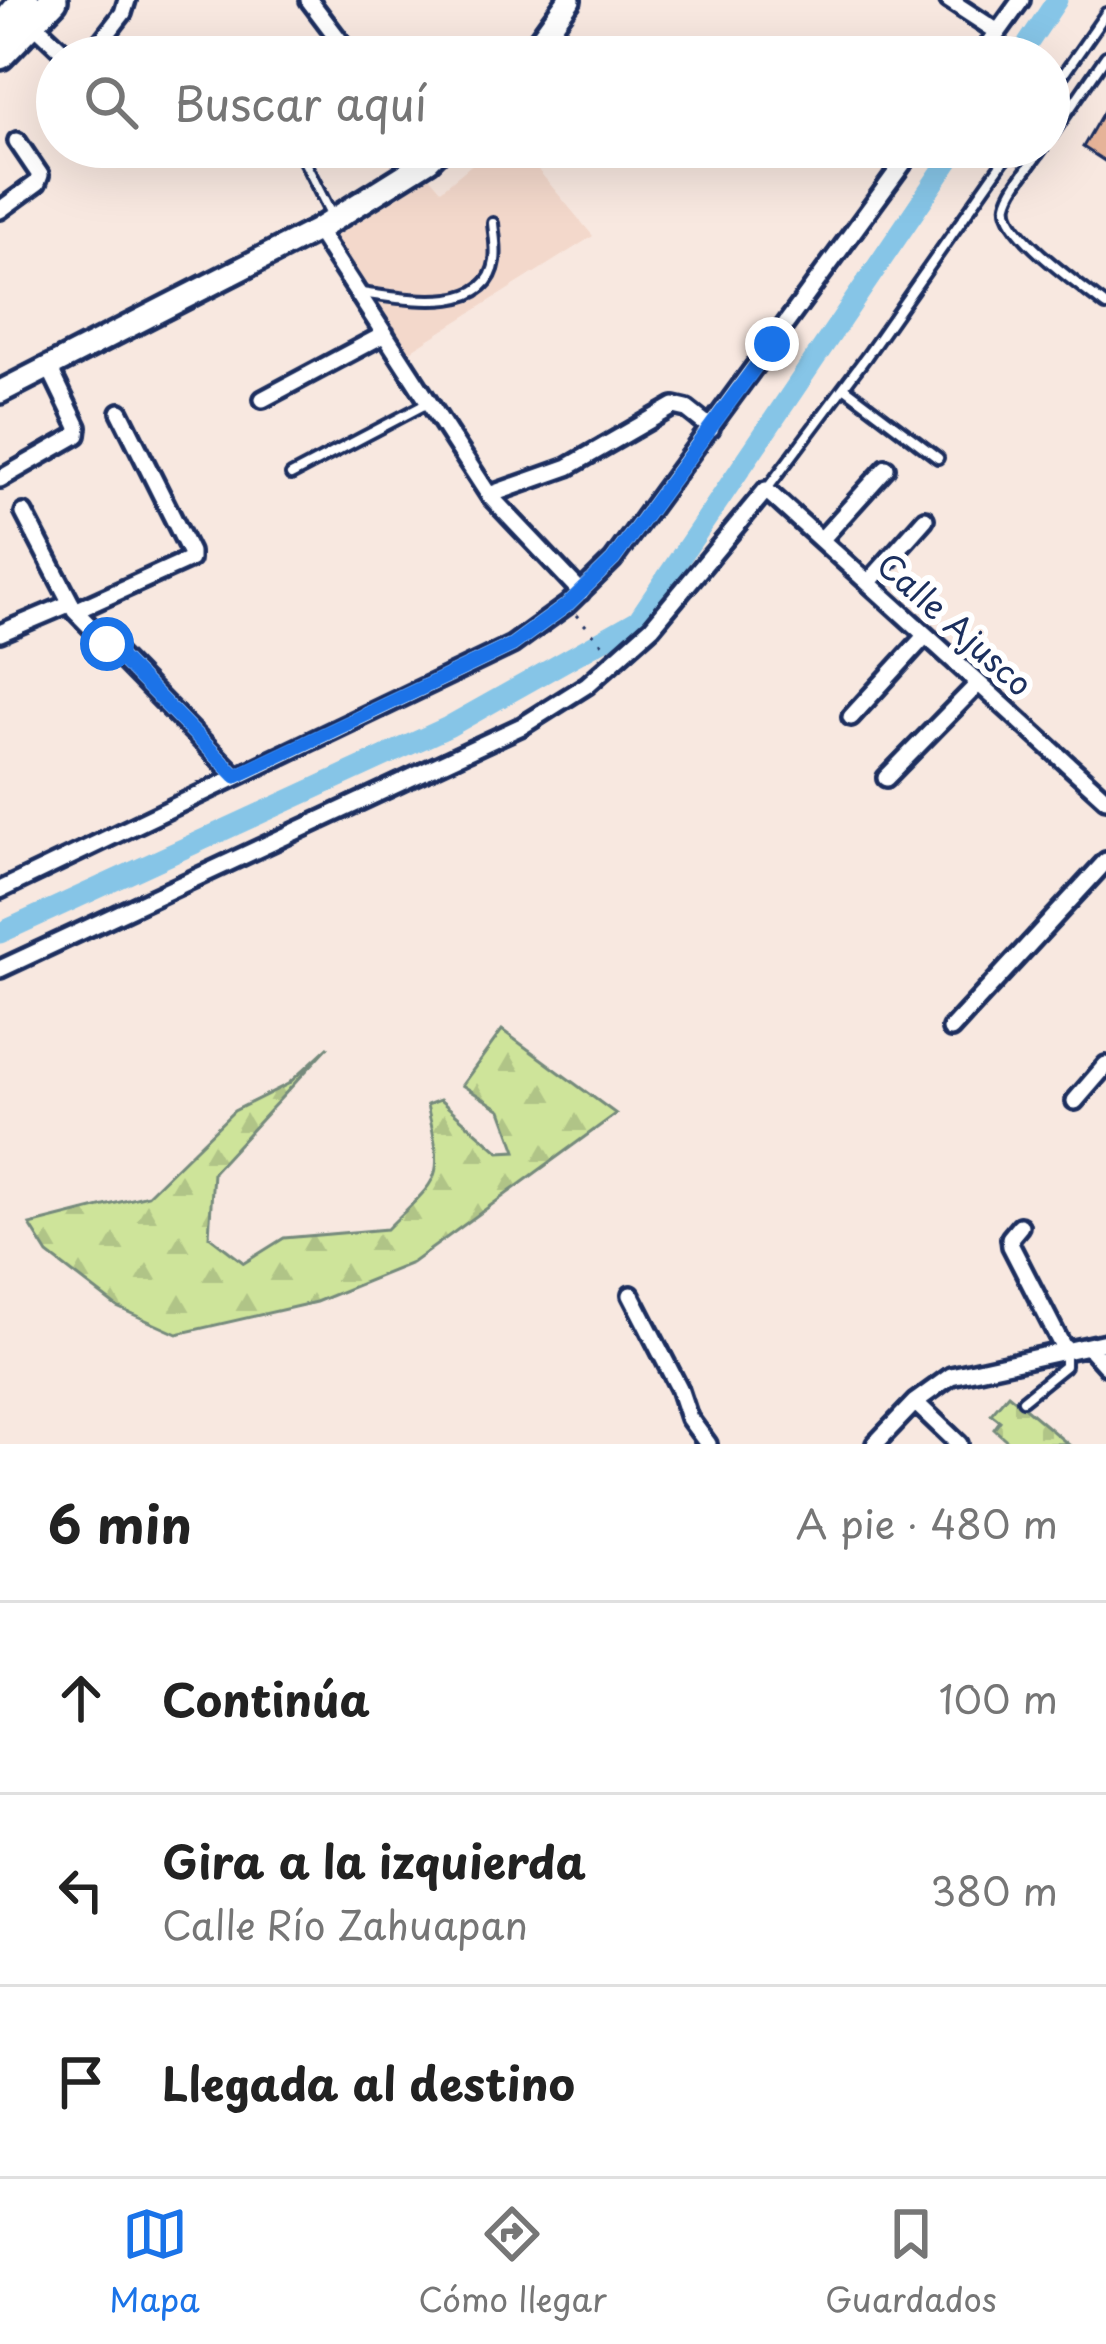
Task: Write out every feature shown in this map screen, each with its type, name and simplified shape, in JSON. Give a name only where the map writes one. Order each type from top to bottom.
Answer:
[{"type":"highway","points":[[0,29],[53,0]]},
{"type":"highway","points":[[0,55],[28,11]]},
{"type":"main road","points":[[543,36],[569,0]]},
{"type":"main road","points":[[0,392],[326,225],[406,168]]},
{"type":"street","points":[[105,36],[127,0]]},
{"type":"street","points":[[309,0],[336,36]]},
{"type":"street","points":[[949,0],[998,32]]},
{"type":"street","points":[[995,36],[1021,0]]},
{"type":"street","points":[[28,11],[50,36]]},
{"type":"street","points":[[0,210],[37,183],[40,175],[17,141]]},
{"type":"street","points":[[0,890],[512,645],[580,592],[613,560],[900,168]]},
{"type":"street","points":[[326,225],[358,293],[489,495],[580,592]]},
{"type":"street","points":[[263,399],[385,334]]},
{"type":"street","points":[[0,479],[77,435],[78,427],[50,369]]},
{"type":"street","points":[[489,495],[568,467],[674,406],[687,409],[711,428]]},
{"type":"street","points":[[0,633],[190,559],[120,412]]},
{"type":"street","points":[[820,540],[886,468]]},
{"type":"street","points":[[0,969],[522,727],[587,685],[652,627],[766,490]]},
{"type":"street","name":"Calle Ajusco","points":[[766,490],[1106,799]]},
{"type":"street","points":[[24,513],[73,607],[236,776]]},
{"type":"street","points":[[868,584],[925,520]]},
{"type":"street","points":[[851,717],[925,636]]},
{"type":"street","points":[[886,778],[977,684]]},
{"type":"street","points":[[951,1029],[1106,861]]},
{"type":"street","points":[[1075,1101],[1106,1065]]},
{"type":"street","points":[[1020,1226],[1010,1238],[1011,1246],[1064,1351]]},
{"type":"street","points":[[631,1295],[702,1438]]},
{"type":"street","points":[[875,1444],[915,1402],[951,1376],[1106,1342]]},
{"type":"street","points":[[1089,1347],[1106,1366]]},
{"type":"street","points":[[915,1402],[959,1444]]},
{"type":"lane","points":[[1070,65],[1106,13]]},
{"type":"lane","points":[[1070,108],[1106,56]]},
{"type":"lane","points":[[305,168],[326,225]]},
{"type":"lane","points":[[766,490],[997,168]]},
{"type":"lane","points":[[1029,168],[1007,202],[1007,218],[1026,241],[1106,305]]},
{"type":"lane","points":[[358,293],[420,300],[462,297],[484,284],[495,264],[494,223]]},
{"type":"lane","points":[[844,387],[938,458]]},
{"type":"lane","points":[[291,475],[429,403]]},
{"type":"lane","points":[[1023,1400],[1065,1366],[1064,1351]]},
{"type":"path","points":[[584,623],[607,648]]},
{"type":"shaded area","points":[[468,168],[536,168],[593,236],[407,353],[330,237],[428,175],[441,190]]},
{"type":"green space","points":[[502,1030],[616,1114],[412,1263],[316,1302],[177,1334],[117,1307],[48,1254],[30,1225],[148,1195],[234,1111],[288,1084],[329,1046],[213,1172],[209,1236],[244,1263],[284,1238],[387,1229],[434,1176],[436,1149],[427,1105],[440,1100],[499,1152],[516,1151],[501,1110],[462,1085]]},
{"type":"green space","points":[[1008,1394],[1068,1444],[1011,1444],[994,1429],[1000,1421],[991,1414]]},
{"type":"building","points":[[1106,107],[1106,162],[1083,147]]},
{"type":"waterway","points":[[1033,36],[1057,0]]},
{"type":"waterway","points":[[0,933],[448,727],[638,620],[944,168]]},
{"type":"route","points":[[107,644],[236,776],[512,645],[567,605],[613,560],[772,344]]}]
